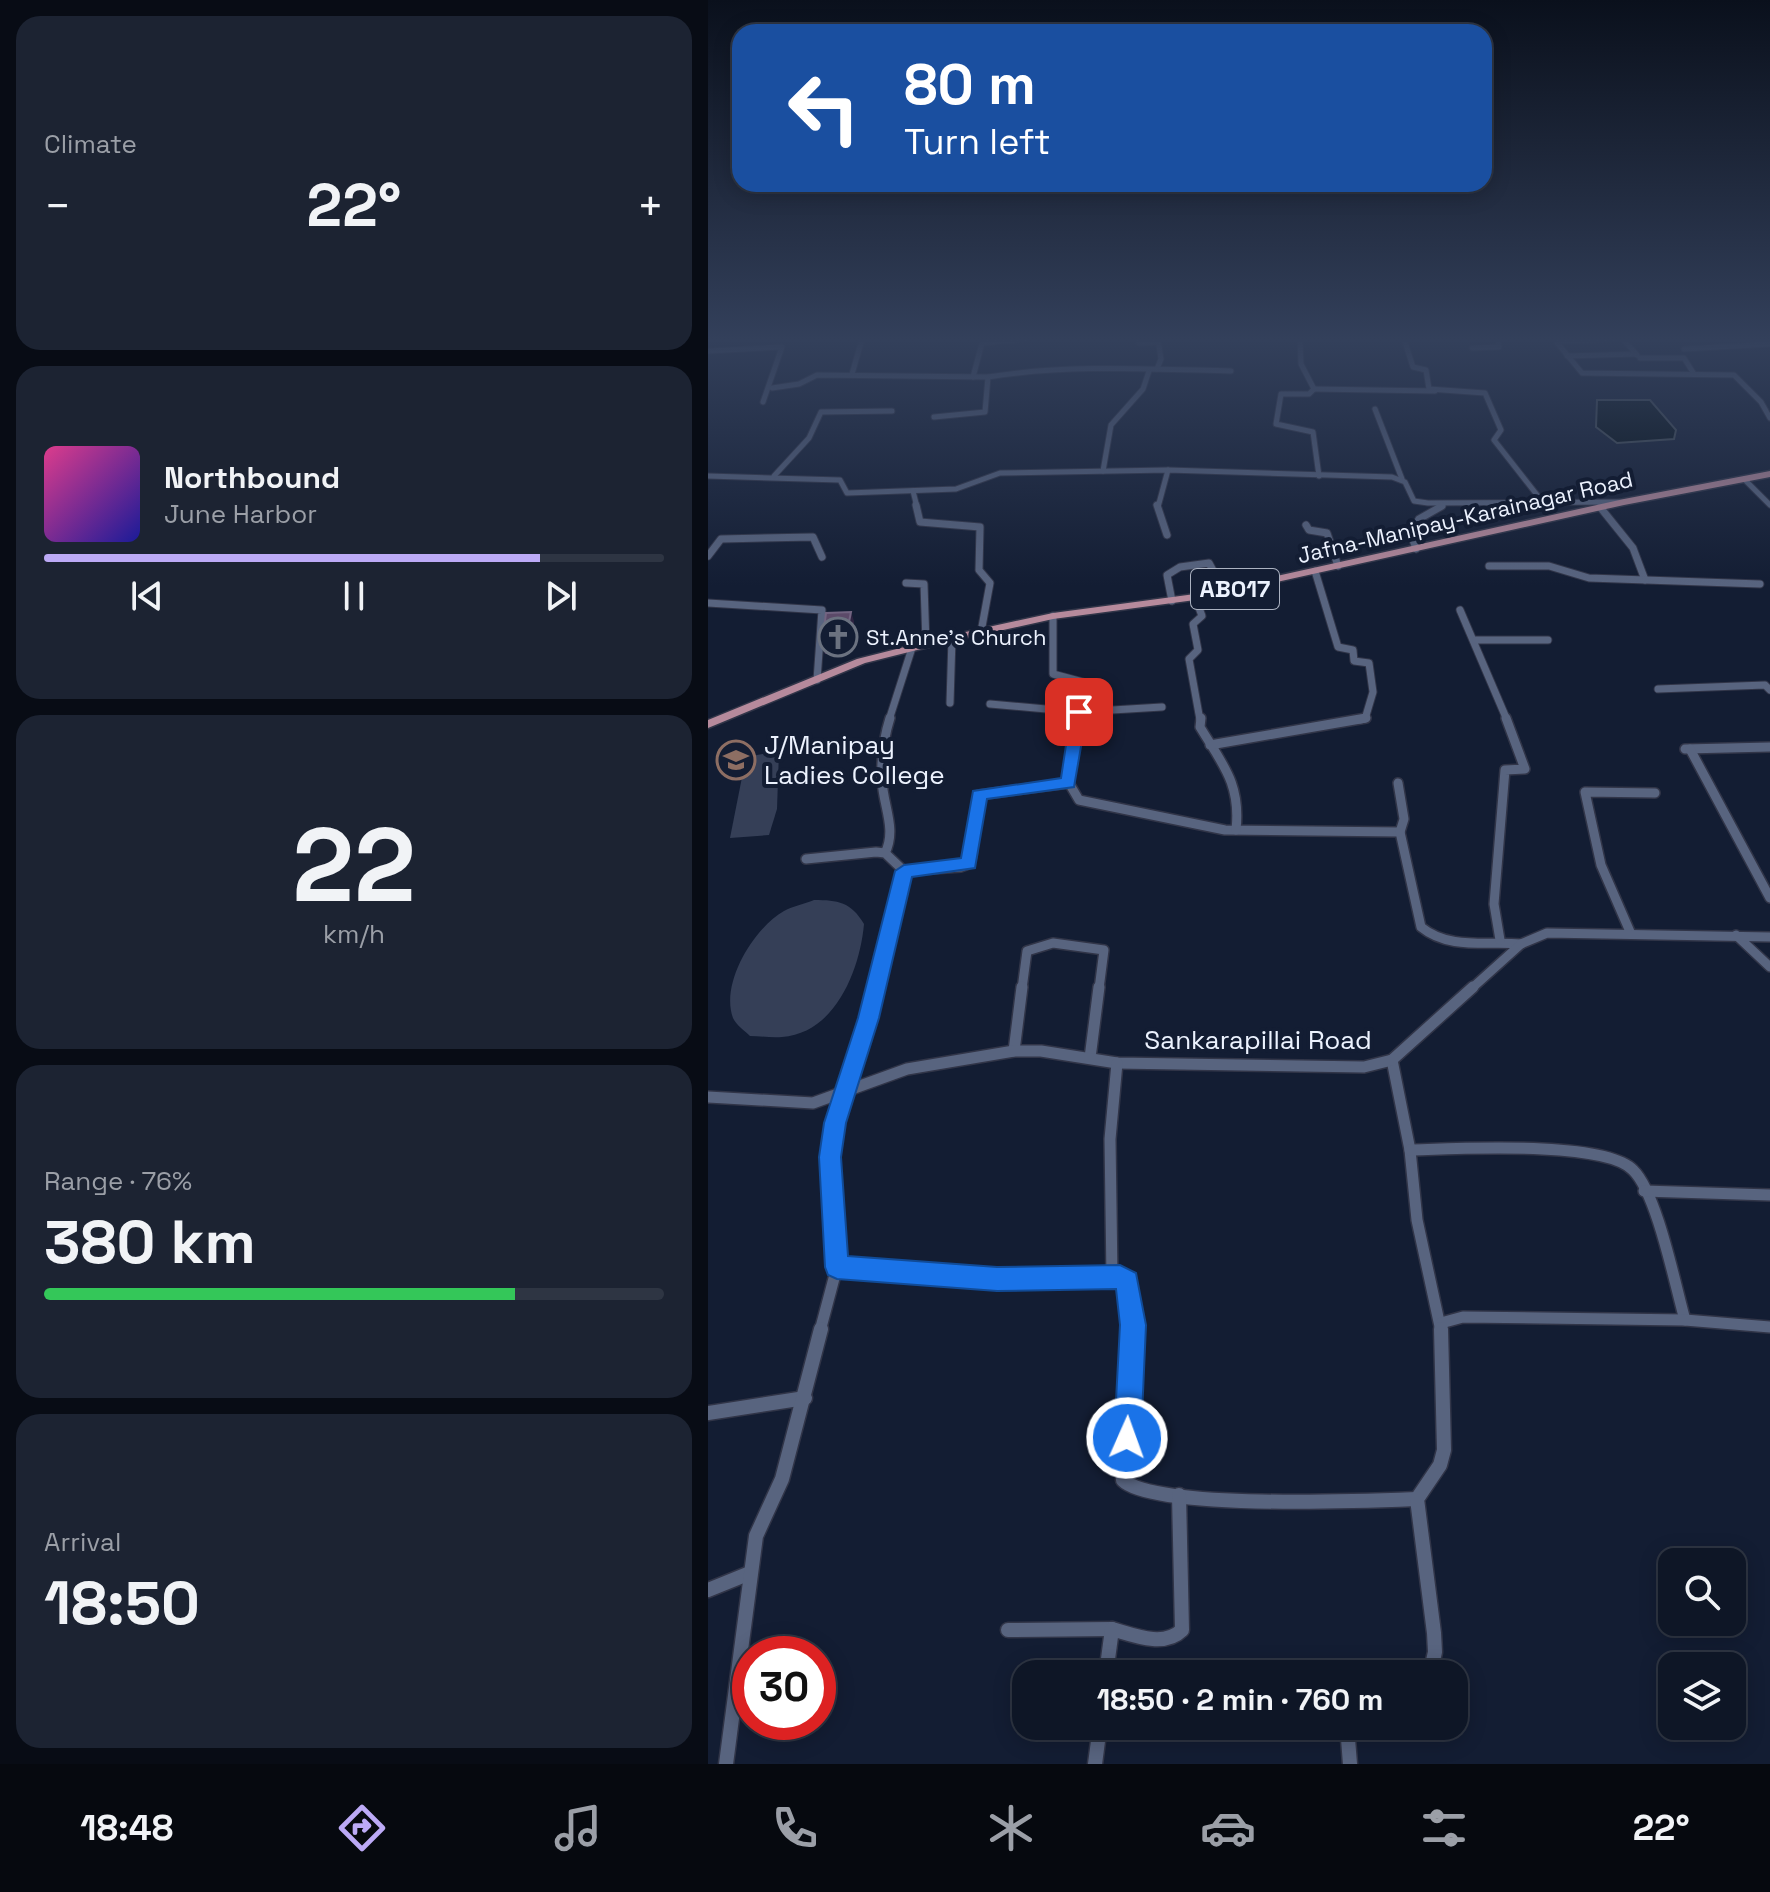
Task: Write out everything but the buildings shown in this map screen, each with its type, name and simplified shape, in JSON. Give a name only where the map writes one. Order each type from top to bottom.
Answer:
[{"type":"main road","name":"Jafna-Manipay-Karainagar Road","points":[[708,724],[861,661],[926,644],[1053,616],[1195,597],[1600,507],[1770,474]]},
{"type":"street","points":[[774,476],[809,438],[817,421]]},
{"type":"street","points":[[1103,471],[1114,421]]},
{"type":"street","points":[[1276,421],[1276,424],[1313,432],[1319,476]]},
{"type":"street","points":[[1380,421],[1414,501],[1624,502]]},
{"type":"street","points":[[1497,421],[1501,430],[1494,440],[1541,500]]},
{"type":"street","points":[[1167,535],[1157,504],[1168,470]]},
{"type":"street","points":[[708,476],[840,480],[843,492],[847,493],[966,488],[982,475],[1103,471],[1168,470],[1402,479]]},
{"type":"street","points":[[1744,479],[1770,505]]},
{"type":"street","points":[[913,491],[920,522],[980,527],[979,570],[990,583],[981,632]]},
{"type":"street","points":[[1416,549],[1411,534],[1419,519],[1453,502]]},
{"type":"street","points":[[1600,507],[1633,548],[1645,580]]},
{"type":"street","points":[[1306,525],[1312,531],[1327,533],[1338,566]]},
{"type":"street","points":[[708,556],[721,539],[813,537],[822,557]]},
{"type":"street","points":[[1172,601],[1167,575],[1180,567],[1209,563],[1224,591]]},
{"type":"street","points":[[1489,566],[1549,566],[1566,574],[1589,578],[1760,584]]},
{"type":"street","points":[[1210,745],[1365,719],[1370,711],[1373,676],[1369,663],[1354,661],[1353,650],[1338,647],[1315,571]]},
{"type":"street","points":[[906,583],[924,584],[926,644]]},
{"type":"street","points":[[1195,597],[1202,616],[1193,624],[1198,650],[1189,659],[1201,710],[1200,727],[1231,779],[1239,803],[1236,830]]},
{"type":"street","points":[[708,603],[822,610],[817,680]]},
{"type":"street","points":[[1460,610],[1476,640],[1525,769],[1505,770],[1494,904],[1500,940]]},
{"type":"street","points":[[1053,616],[1053,674],[1083,682],[1069,783],[1079,800],[1236,830],[1400,832]]},
{"type":"street","points":[[950,703],[952,638]]},
{"type":"street","points":[[1476,640],[1548,640]]},
{"type":"street","points":[[885,853],[892,839],[882,781],[885,734],[912,648]]},
{"type":"street","points":[[1658,689],[1765,685],[1770,690]]},
{"type":"street","points":[[990,704],[1079,712],[1162,707]]},
{"type":"street","points":[[1770,747],[1687,749],[1770,898]]},
{"type":"street","points":[[806,859],[885,853],[904,871],[969,864],[979,795],[1069,783]]},
{"type":"street","points":[[1398,783],[1404,819],[1400,832],[1421,927],[1429,936],[1449,942],[1500,940],[1521,944]]},
{"type":"street","points":[[1631,934],[1613,901],[1595,853],[1585,792],[1655,793]]},
{"type":"street","points":[[726,1764],[756,1536],[782,1479],[837,1267],[830,1157],[904,871]]},
{"type":"street","name":"Sankarapillai Road","points":[[708,1097],[813,1103],[845,1094],[907,1069],[1014,1051],[1041,1051],[1117,1063],[1364,1067],[1392,1060],[1521,944],[1547,933],[1770,937]]},
{"type":"street","points":[[1736,935],[1770,967]]},
{"type":"street","points":[[1014,1051],[1027,951],[1038,945],[1066,944],[1104,950],[1090,1058]]},
{"type":"street","points":[[1392,1060],[1410,1150],[1417,1220],[1441,1323],[1444,1450],[1440,1465],[1417,1499],[1434,1633],[1433,1660]]},
{"type":"street","points":[[1112,1277],[1110,1139],[1117,1063]]},
{"type":"street","points":[[1410,1150],[1525,1149],[1621,1159],[1635,1170],[1644,1191],[1685,1320]]},
{"type":"street","points":[[1644,1191],[1770,1195]]},
{"type":"street","points":[[837,1267],[997,1279],[1112,1277],[1127,1282],[1133,1325],[1128,1453],[1123,1480],[1141,1490],[1293,1504],[1417,1499]]},
{"type":"street","points":[[1441,1323],[1463,1317],[1685,1320],[1770,1327]]},
{"type":"street","points":[[708,1413],[805,1398]]},
{"type":"street","points":[[1008,1630],[1112,1629],[1156,1640],[1176,1636],[1182,1630],[1179,1495]]},
{"type":"street","points":[[708,1590],[750,1573]]},
{"type":"street","points":[[1108,1660],[1112,1629]]},
{"type":"street","points":[[1095,1764],[1098,1740]]},
{"type":"street","points":[[1348,1740],[1350,1764]]},
{"type":"shaded area","points":[[1596,421],[1668,421],[1676,430],[1674,439],[1617,443],[1596,427]]},
{"type":"shaded area","points":[[779,751],[777,809],[769,835],[730,838],[746,757]]},
{"type":"shaded area","points":[[814,900],[843,904],[854,911],[864,924],[851,978],[831,1011],[817,1024],[801,1033],[782,1037],[750,1036],[734,1021],[730,1004],[731,989],[742,958],[773,919],[787,909]]},
{"type":"place","name":"St.Anne's Church","points":[[838,637]]},
{"type":"place","name":"J/Manipay Ladies College","points":[[736,760]]},
{"type":"route","points":[[1079,712],[1069,783],[984,792],[977,798],[975,842],[969,864],[958,868],[904,871],[868,1018],[835,1123],[830,1157],[837,1267],[997,1279],[1120,1277],[1127,1282],[1133,1325],[1127,1438]]}]
